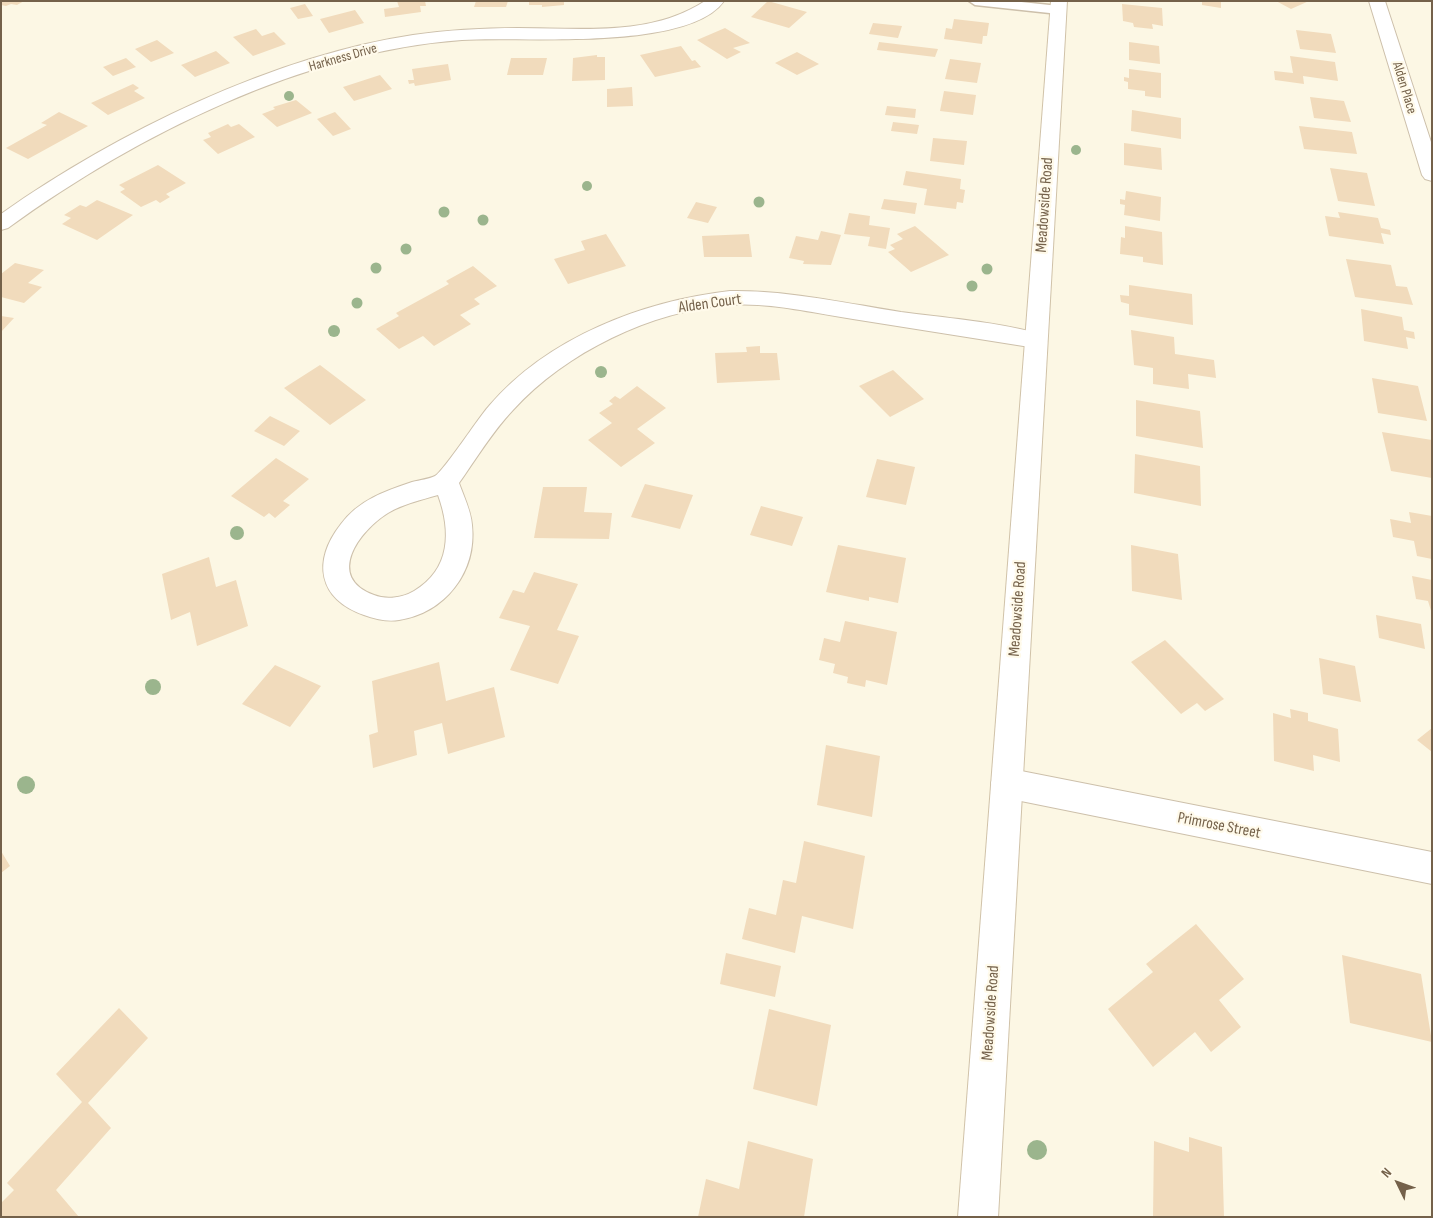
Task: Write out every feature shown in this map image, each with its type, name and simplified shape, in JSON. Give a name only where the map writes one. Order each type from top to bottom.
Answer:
[{"type":"street","name":"Harkness Drive","points":[[1,224],[73,175],[174,121],[234,94],[321,63],[395,43],[431,38],[472,34],[612,33],[650,28],[689,17],[716,1]]},
{"type":"street","name":"Alden Place","points":[[1377,1],[1432,174]]},
{"type":"street","name":"Meadowside Road","points":[[978,1217],[1059,6]]},
{"type":"street","name":"Alden Court","points":[[446,482],[505,403],[547,367],[595,338],[635,321],[685,306],[729,298],[774,300],[1036,340]]},
{"type":"street","points":[[446,482],[459,523],[452,571],[441,588],[423,600],[405,608],[389,610],[371,608],[341,588],[337,574],[336,554],[347,535],[360,520],[380,505],[446,482]]},
{"type":"street","name":"Primrose Street","points":[[1006,783],[1432,868]]},
{"type":"lane","points":[[975,1],[1059,6]]},
{"type":"building","points":[[1,1],[24,1],[17,5],[11,4],[6,6],[1,5]]},
{"type":"building","points":[[397,1],[425,1],[426,6],[420,6],[421,12],[385,17],[384,9],[399,7]]},
{"type":"building","points":[[476,1],[508,1],[506,7],[474,7]]},
{"type":"building","points":[[529,1],[564,1],[564,5],[542,7],[542,5],[529,5]]},
{"type":"building","points":[[768,1],[807,12],[789,28],[751,17]]},
{"type":"building","points":[[1202,1],[1221,1],[1221,8],[1202,5]]},
{"type":"building","points":[[1276,1],[1309,1],[1291,9]]},
{"type":"building","points":[[305,4],[313,16],[298,19],[290,8]]},
{"type":"building","points":[[1122,4],[1162,8],[1163,26],[1152,24],[1153,29],[1134,27],[1133,23],[1123,21]]},
{"type":"building","points":[[355,10],[364,23],[329,33],[320,19]]},
{"type":"building","points":[[954,19],[989,23],[987,36],[983,36],[982,44],[944,39],[946,28],[952,29]]},
{"type":"building","points":[[873,23],[902,26],[898,38],[869,34]]},
{"type":"building","points":[[725,28],[750,43],[733,48],[741,52],[727,59],[697,40]]},
{"type":"building","points":[[256,29],[262,36],[274,32],[286,44],[253,56],[233,37]]},
{"type":"building","points":[[1296,30],[1331,34],[1336,53],[1300,49]]},
{"type":"building","points":[[157,40],[174,53],[151,62],[135,49]]},
{"type":"building","points":[[879,42],[938,49],[935,57],[877,50]]},
{"type":"building","points":[[1129,42],[1159,46],[1160,64],[1129,60]]},
{"type":"building","points":[[681,46],[692,61],[695,60],[701,67],[655,77],[640,55]]},
{"type":"building","points":[[216,51],[230,63],[195,77],[181,65]]},
{"type":"building","points":[[797,52],[819,64],[797,75],[775,63]]},
{"type":"building","points":[[597,55],[597,57],[605,57],[605,80],[572,81],[573,58]]},
{"type":"building","points":[[1290,56],[1335,62],[1338,81],[1303,76],[1304,84],[1275,80],[1274,71],[1293,73]]},
{"type":"building","points":[[126,58],[136,67],[113,76],[103,67]]},
{"type":"building","points":[[511,58],[547,58],[543,75],[507,75]]},
{"type":"building","points":[[950,59],[981,63],[977,83],[945,79]]},
{"type":"building","points":[[448,64],[451,80],[415,86],[414,83],[409,84],[408,80],[414,80],[412,69]]},
{"type":"building","points":[[1129,69],[1161,73],[1161,98],[1145,96],[1145,91],[1128,89],[1128,82],[1124,81],[1124,77],[1129,78]]},
{"type":"building","points":[[380,75],[392,89],[354,101],[343,87]]},
{"type":"building","points":[[133,84],[139,88],[134,91],[145,98],[108,115],[91,103]]},
{"type":"building","points":[[632,87],[633,106],[607,107],[607,89]]},
{"type":"building","points":[[944,91],[976,95],[973,115],[940,111]]},
{"type":"building","points":[[1310,97],[1344,101],[1351,122],[1314,118]]},
{"type":"building","points":[[296,100],[312,113],[277,127],[262,114],[275,109],[273,107]]},
{"type":"building","points":[[887,106],[916,109],[915,118],[885,115]]},
{"type":"building","points":[[1132,110],[1181,118],[1181,139],[1131,131]]},
{"type":"building","points":[[59,112],[88,126],[28,159],[6,148],[47,125],[41,123]]},
{"type":"building","points":[[335,112],[351,129],[333,136],[317,119]]},
{"type":"building","points":[[893,122],[919,125],[917,134],[891,131]]},
{"type":"building","points":[[228,124],[231,127],[239,124],[255,137],[218,154],[203,140],[211,137],[208,133]]},
{"type":"building","points":[[1299,126],[1352,132],[1357,154],[1304,149]]},
{"type":"building","points":[[933,138],[967,141],[964,165],[930,161]]},
{"type":"building","points":[[1124,143],[1161,148],[1162,170],[1124,165]]},
{"type":"building","points":[[158,165],[186,183],[166,194],[170,197],[160,203],[156,200],[141,207],[120,192],[125,189],[119,185]]},
{"type":"building","points":[[1330,168],[1367,173],[1375,206],[1338,201]]},
{"type":"building","points":[[906,171],[961,179],[960,189],[965,190],[963,203],[957,202],[956,209],[924,205],[927,189],[903,185]]},
{"type":"building","points":[[1126,191],[1161,197],[1160,221],[1124,215],[1125,205],[1120,204],[1120,199],[1125,200]]},
{"type":"building","points":[[884,199],[917,203],[915,214],[881,209]]},
{"type":"building","points":[[97,200],[133,215],[97,240],[62,224],[71,218],[64,215],[80,205],[86,207]]},
{"type":"building","points":[[696,202],[717,207],[708,223],[687,218]]},
{"type":"building","points":[[1338,212],[1378,218],[1381,228],[1390,230],[1391,235],[1381,233],[1384,244],[1329,236],[1325,216],[1340,218]]},
{"type":"building","points":[[849,213],[870,216],[869,225],[890,228],[886,249],[868,246],[870,237],[844,234]]},
{"type":"building","points":[[915,226],[949,255],[911,272],[888,252],[895,249],[890,245],[903,239],[897,234]]},
{"type":"building","points":[[1125,226],[1162,232],[1163,265],[1143,262],[1143,257],[1120,254],[1121,237],[1125,238]]},
{"type":"building","points":[[821,231],[841,235],[831,265],[803,264],[804,261],[789,258],[796,236],[818,240]]},
{"type":"building","points":[[606,234],[626,266],[568,284],[554,259],[585,250],[581,241]]},
{"type":"building","points":[[749,234],[752,257],[704,257],[702,236]]},
{"type":"building","points":[[1346,259],[1391,265],[1396,286],[1407,287],[1413,305],[1355,297]]},
{"type":"building","points":[[15,263],[44,270],[28,283],[42,287],[24,303],[1,297],[1,274]]},
{"type":"building","points":[[473,266],[497,286],[474,299],[480,304],[460,315],[471,324],[434,346],[423,336],[399,349],[376,329],[399,316],[396,313],[449,284],[446,281]]},
{"type":"building","points":[[1129,285],[1192,294],[1193,325],[1129,315],[1129,304],[1121,302],[1120,295],[1129,296]]},
{"type":"building","points":[[1361,309],[1402,317],[1404,330],[1414,332],[1415,339],[1406,337],[1408,349],[1364,341]]},
{"type":"building","points":[[1,316],[14,318],[1,332]]},
{"type":"building","points":[[1131,330],[1174,337],[1175,354],[1214,360],[1216,378],[1188,374],[1189,389],[1153,384],[1153,368],[1134,365]]},
{"type":"building","points":[[760,346],[760,353],[777,353],[780,380],[717,383],[715,353],[747,352],[746,347]]},
{"type":"building","points":[[320,365],[366,400],[330,425],[284,388]]},
{"type":"building","points":[[893,370],[924,399],[890,417],[859,386]]},
{"type":"building","points":[[1372,378],[1418,386],[1427,421],[1378,413]]},
{"type":"building","points":[[637,386],[666,408],[637,429],[655,443],[621,467],[588,440],[612,423],[599,413],[613,404],[609,401],[615,396],[620,399]]},
{"type":"building","points":[[1136,400],[1200,411],[1203,448],[1136,436]]},
{"type":"building","points":[[270,416],[300,431],[284,446],[254,431]]},
{"type":"building","points":[[1382,432],[1432,440],[1432,478],[1391,471]]},
{"type":"building","points":[[1135,454],[1200,466],[1201,506],[1134,493]]},
{"type":"building","points":[[276,458],[309,479],[283,501],[290,505],[275,518],[269,513],[264,517],[231,496]]},
{"type":"building","points":[[877,459],[915,467],[906,505],[866,497]]},
{"type":"building","points":[[645,484],[693,495],[680,529],[631,517]]},
{"type":"building","points":[[543,487],[587,487],[584,512],[612,513],[609,539],[534,538]]},
{"type":"building","points":[[761,506],[803,517],[792,546],[750,535]]},
{"type":"building","points":[[1409,512],[1432,516],[1432,559],[1417,556],[1414,541],[1393,537],[1390,519],[1411,523]]},
{"type":"building","points":[[838,545],[906,558],[898,603],[869,597],[869,601],[826,592]]},
{"type":"building","points":[[1131,545],[1178,554],[1182,600],[1132,591]]},
{"type":"building","points":[[209,557],[216,587],[236,580],[248,626],[197,646],[190,612],[171,620],[162,574]]},
{"type":"building","points":[[534,572],[578,584],[557,630],[579,636],[558,684],[510,670],[530,626],[499,618],[513,590],[524,593]]},
{"type":"building","points":[[1412,576],[1432,580],[1432,614],[1428,601],[1416,599]]},
{"type":"building","points":[[1376,615],[1421,624],[1425,649],[1379,638]]},
{"type":"building","points":[[845,621],[897,632],[887,685],[866,680],[865,687],[847,683],[848,677],[833,673],[835,664],[819,660],[824,638],[840,642]]},
{"type":"building","points":[[1165,640],[1224,699],[1205,711],[1197,703],[1181,714],[1131,662]]},
{"type":"building","points":[[1319,658],[1355,666],[1361,702],[1323,694]]},
{"type":"building","points":[[439,662],[446,701],[494,687],[505,737],[448,754],[442,723],[414,731],[417,755],[373,768],[369,735],[378,732],[372,681]]},
{"type":"building","points":[[275,665],[321,686],[290,727],[242,704]]},
{"type":"building","points":[[1290,709],[1308,713],[1308,721],[1338,729],[1340,762],[1313,755],[1314,771],[1274,761],[1273,713],[1291,718]]},
{"type":"building","points":[[1432,728],[1432,752],[1417,740]]},
{"type":"building","points":[[826,745],[880,756],[872,817],[817,805]]},
{"type":"building","points":[[804,841],[865,856],[853,929],[802,916],[795,953],[742,939],[749,908],[776,915],[783,880],[796,883]]},
{"type":"building","points":[[1,851],[10,866],[1,873]]},
{"type":"building","points":[[1196,924],[1244,979],[1219,1000],[1241,1027],[1211,1052],[1195,1032],[1153,1067],[1108,1009],[1153,972],[1146,964]]},
{"type":"building","points":[[726,953],[781,966],[775,997],[720,984]]},
{"type":"building","points":[[1342,955],[1421,974],[1432,1042],[1350,1023]]},
{"type":"building","points":[[119,1008],[148,1038],[88,1103],[111,1128],[56,1190],[79,1217],[1,1217],[1,1203],[14,1190],[7,1183],[82,1102],[56,1074]]},
{"type":"building","points":[[769,1009],[831,1025],[817,1106],[753,1089]]},
{"type":"building","points":[[1189,1137],[1222,1147],[1224,1217],[1153,1217],[1154,1141],[1189,1152]]},
{"type":"building","points":[[748,1141],[813,1159],[804,1217],[698,1217],[706,1179],[739,1189]]}]
